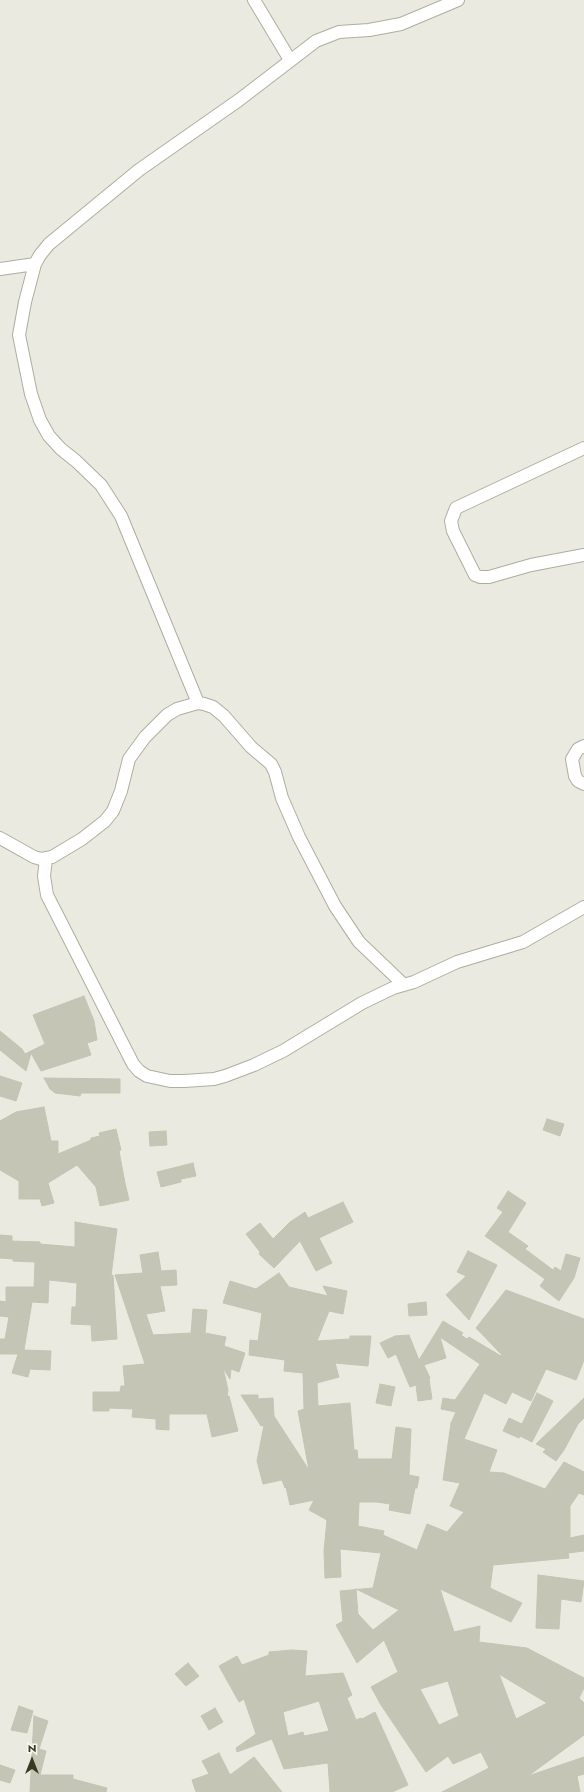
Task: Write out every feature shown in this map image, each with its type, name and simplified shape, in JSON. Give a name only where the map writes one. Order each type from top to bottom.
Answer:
[{"type":"street","points":[[254,0],[290,60]]},
{"type":"street","points":[[198,703],[122,516],[101,485],[61,449],[49,436],[40,420],[30,388],[19,335],[35,264],[49,244],[123,183],[239,100],[310,45],[339,32],[369,30],[414,20],[458,0]]},
{"type":"street","points":[[0,269],[35,264]]},
{"type":"street","points":[[584,448],[456,508],[451,521],[453,531],[475,575],[480,577],[489,577],[531,566],[584,555]]},
{"type":"street","points":[[0,838],[34,857],[46,859],[82,839],[105,821],[117,802],[130,758],[136,748],[167,715],[177,709],[198,703],[212,707],[224,716],[251,747],[271,764],[275,772],[282,798],[299,837],[335,906],[359,942],[403,984]]},
{"type":"street","points":[[584,746],[578,749],[572,759],[575,776],[578,781],[584,784]]},
{"type":"street","points":[[46,859],[44,876],[47,895],[134,1064],[139,1071],[147,1076],[159,1080],[184,1081],[225,1076],[272,1056],[362,1003],[403,984],[414,982],[457,962],[523,942],[584,907]]},
{"type":"building","points":[[84,996],[94,1021],[97,1040],[87,1043],[91,1055],[41,1071],[31,1053],[26,1071],[0,1050],[0,1031],[22,1049],[25,1054],[45,1044],[33,1015]]},
{"type":"building","points":[[0,1076],[22,1083],[16,1101],[0,1096]]},
{"type":"building","points":[[44,1078],[120,1079],[120,1093],[81,1093],[80,1096],[55,1093],[50,1089]]},
{"type":"building","points":[[44,1107],[51,1141],[58,1141],[58,1154],[91,1140],[91,1138],[100,1136],[99,1133],[116,1129],[129,1200],[100,1206],[96,1187],[77,1165],[48,1183],[54,1203],[42,1206],[40,1199],[19,1199],[19,1181],[0,1170],[0,1121],[16,1112]]},
{"type":"building","points":[[547,1119],[564,1124],[560,1136],[543,1130]]},
{"type":"building","points":[[166,1131],[167,1145],[150,1146],[149,1132]]},
{"type":"building","points":[[193,1163],[196,1176],[181,1179],[181,1182],[161,1187],[157,1172]]},
{"type":"building","points":[[508,1191],[526,1203],[508,1232],[528,1246],[525,1249],[553,1270],[555,1267],[561,1271],[566,1254],[580,1258],[574,1278],[559,1301],[540,1286],[545,1279],[485,1236],[503,1212],[497,1208]]},
{"type":"building","points":[[343,1202],[353,1222],[319,1238],[332,1263],[316,1271],[300,1241],[274,1268],[259,1254],[260,1252],[246,1234],[260,1223],[273,1239],[290,1222],[305,1212],[308,1218]]},
{"type":"building","points":[[75,1222],[117,1229],[111,1276],[113,1275],[117,1339],[92,1341],[91,1325],[71,1324],[72,1307],[76,1307],[77,1283],[49,1280],[48,1303],[32,1302],[24,1350],[51,1351],[50,1370],[30,1369],[28,1377],[12,1373],[18,1354],[0,1354],[0,1339],[5,1339],[9,1317],[0,1316],[0,1301],[6,1302],[6,1287],[34,1287],[35,1262],[13,1261],[13,1259],[0,1258],[0,1235],[12,1236],[12,1241],[40,1242],[40,1244],[75,1247]]},
{"type":"building","points":[[468,1251],[497,1265],[469,1320],[446,1295],[466,1276],[457,1272]]},
{"type":"building","points":[[158,1252],[161,1271],[176,1270],[177,1285],[160,1286],[165,1311],[146,1314],[153,1335],[191,1333],[193,1309],[207,1310],[205,1333],[226,1337],[224,1346],[245,1353],[239,1372],[231,1369],[230,1379],[223,1368],[228,1390],[227,1396],[229,1396],[238,1431],[212,1437],[207,1414],[169,1414],[169,1430],[156,1429],[156,1419],[132,1417],[133,1409],[109,1408],[109,1411],[93,1411],[93,1392],[120,1392],[121,1386],[125,1386],[123,1366],[145,1364],[115,1275],[143,1273],[140,1255]]},
{"type":"building","points":[[279,1273],[289,1287],[328,1296],[323,1286],[347,1291],[343,1314],[329,1311],[317,1341],[350,1339],[350,1336],[371,1336],[368,1366],[335,1363],[339,1377],[317,1383],[318,1406],[350,1403],[354,1450],[357,1450],[358,1459],[392,1459],[396,1427],[411,1429],[409,1475],[419,1477],[417,1488],[415,1488],[410,1514],[389,1510],[390,1504],[359,1502],[358,1526],[384,1531],[383,1535],[417,1550],[427,1524],[447,1532],[464,1512],[450,1506],[460,1483],[443,1480],[451,1423],[456,1412],[441,1409],[443,1398],[455,1400],[480,1364],[440,1337],[446,1358],[424,1365],[430,1378],[432,1399],[418,1401],[416,1385],[410,1387],[396,1354],[388,1358],[380,1343],[395,1336],[409,1335],[419,1360],[443,1321],[463,1333],[461,1335],[467,1339],[469,1337],[501,1356],[502,1355],[476,1328],[506,1290],[584,1319],[584,1360],[576,1380],[546,1369],[531,1401],[512,1392],[506,1404],[484,1393],[464,1439],[497,1450],[489,1472],[504,1473],[545,1489],[564,1462],[584,1472],[584,1495],[579,1493],[570,1506],[570,1538],[584,1535],[584,1551],[568,1553],[569,1558],[493,1565],[490,1588],[522,1603],[511,1622],[440,1589],[454,1632],[480,1626],[479,1642],[527,1648],[584,1678],[584,1688],[579,1698],[584,1703],[584,1735],[528,1776],[584,1757],[584,1774],[577,1776],[580,1792],[442,1792],[489,1768],[481,1752],[453,1764],[448,1756],[426,1772],[381,1705],[371,1687],[398,1672],[384,1640],[357,1663],[336,1625],[343,1621],[340,1591],[356,1590],[358,1614],[373,1630],[399,1610],[357,1589],[373,1588],[381,1553],[340,1549],[341,1577],[325,1578],[324,1551],[327,1520],[309,1510],[314,1500],[290,1505],[286,1487],[285,1488],[282,1480],[263,1484],[257,1461],[264,1425],[261,1426],[241,1395],[258,1395],[258,1399],[273,1398],[274,1416],[309,1470],[298,1411],[304,1409],[303,1373],[284,1371],[285,1360],[249,1355],[250,1340],[258,1341],[262,1313],[223,1303],[230,1281],[256,1289]],"holes":[[[499,1674],[547,1703],[516,1719]],[[448,1681],[459,1716],[439,1725],[420,1689]]]},
{"type":"building","points":[[426,1302],[427,1315],[409,1316],[408,1304]]},
{"type":"building","points":[[380,1384],[395,1387],[391,1406],[376,1403]]},
{"type":"building","points":[[537,1393],[553,1401],[532,1442],[520,1436],[519,1438],[503,1431],[509,1418],[522,1424]]},
{"type":"building","points":[[584,1398],[584,1418],[578,1424],[564,1450],[556,1461],[543,1452],[546,1449],[536,1444]]},
{"type":"building","points":[[538,1575],[584,1581],[581,1602],[561,1599],[559,1629],[536,1628]]},
{"type":"building","points":[[292,1650],[307,1651],[305,1676],[343,1673],[352,1695],[347,1698],[356,1720],[362,1719],[375,1712],[408,1785],[392,1792],[330,1792],[328,1763],[284,1769],[272,1739],[237,1752],[236,1748],[256,1734],[244,1699],[239,1702],[219,1666],[237,1656],[242,1665],[269,1655],[269,1652]],"holes":[[[319,1701],[329,1731],[304,1736],[303,1732],[288,1736],[283,1712]]]},
{"type":"building","points":[[188,1663],[199,1676],[186,1686],[175,1674]]},
{"type":"building","points":[[19,1706],[33,1711],[27,1733],[11,1730]]},
{"type":"building","points":[[215,1708],[223,1722],[209,1730],[201,1716]]},
{"type":"building","points":[[34,1716],[48,1721],[39,1749],[46,1751],[40,1775],[73,1775],[73,1779],[107,1788],[106,1792],[30,1792]]},
{"type":"building","points":[[219,1753],[230,1775],[254,1757],[282,1792],[196,1792],[192,1780],[209,1774],[202,1761]]},
{"type":"building","points":[[0,1765],[15,1770],[10,1783],[0,1780]]}]
